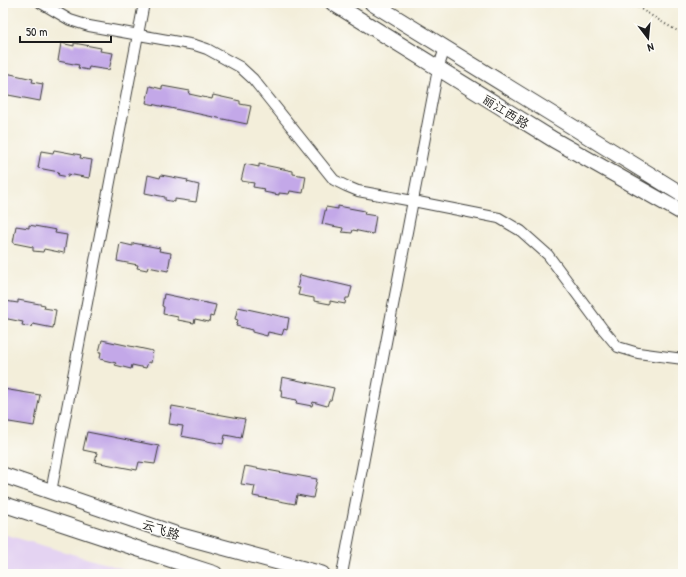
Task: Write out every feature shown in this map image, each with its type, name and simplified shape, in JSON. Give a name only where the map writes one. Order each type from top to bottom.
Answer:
[{"type":"main road","name":"丽江西路","points":[[333,3],[554,140],[683,213]]},
{"type":"main road","name":"丽江西路","points":[[372,3],[683,195]]},
{"type":"main road","name":"云飞路","points":[[3,475],[178,535],[322,574]]},
{"type":"main road","name":"云飞路","points":[[3,504],[215,574]]},
{"type":"street","points":[[41,3],[70,20],[89,26],[195,45],[207,49],[240,67],[253,78],[334,180],[358,191],[499,218],[521,232],[548,255],[602,328],[618,346],[638,353],[683,359]]},
{"type":"street","points":[[51,492],[144,3]]},
{"type":"street","points":[[342,574],[438,68],[445,48]]},
{"type":"path","points":[[631,3],[683,34]]},
{"type":"shaded area","points":[[3,534],[141,574],[3,574]]},
{"type":"building","points":[[61,43],[74,46],[74,43],[101,48],[100,51],[113,53],[109,70],[89,67],[88,70],[78,68],[79,65],[58,61]]},
{"type":"building","points":[[6,73],[33,79],[32,82],[43,84],[40,101],[3,94],[3,76],[5,77]]},
{"type":"building","points":[[150,86],[162,89],[162,86],[190,91],[189,94],[212,99],[213,95],[240,101],[240,104],[251,106],[247,124],[146,103]]},
{"type":"building","points":[[54,150],[81,155],[80,158],[92,160],[89,178],[68,174],[68,177],[58,175],[59,172],[38,168],[41,151],[53,153]]},
{"type":"building","points":[[245,164],[259,167],[259,164],[293,171],[293,174],[306,176],[303,193],[290,191],[289,194],[279,193],[279,195],[264,192],[265,189],[253,187],[254,183],[241,181]]},
{"type":"building","points":[[148,175],[160,178],[161,175],[188,180],[187,182],[199,185],[196,202],[175,199],[175,202],[165,200],[165,197],[145,193]]},
{"type":"building","points":[[338,206],[365,211],[364,214],[376,216],[373,234],[353,230],[352,233],[342,232],[343,228],[322,224],[326,207],[338,209]]},
{"type":"building","points":[[29,225],[56,230],[55,233],[67,235],[64,253],[44,249],[43,252],[33,251],[33,247],[13,243],[16,226],[29,228]]},
{"type":"building","points":[[120,243],[133,246],[133,243],[160,248],[159,251],[171,253],[168,271],[148,267],[147,270],[137,268],[138,265],[117,261]]},
{"type":"building","points":[[300,275],[352,287],[349,298],[346,298],[345,304],[330,301],[330,304],[314,301],[314,298],[298,295],[300,288],[297,288]]},
{"type":"building","points":[[164,294],[216,305],[213,317],[210,316],[209,322],[195,319],[194,323],[178,320],[178,317],[163,314],[164,307],[162,306]]},
{"type":"building","points":[[18,300],[45,305],[44,308],[56,310],[53,328],[33,324],[32,327],[22,325],[23,322],[3,318],[5,301],[18,303]]},
{"type":"building","points":[[238,307],[289,318],[287,330],[284,329],[282,335],[268,332],[267,336],[236,326],[238,320],[235,319]]},
{"type":"building","points":[[102,340],[153,351],[151,363],[148,362],[146,368],[132,365],[131,369],[100,359],[101,352],[99,352]]},
{"type":"building","points":[[282,377],[334,388],[331,400],[329,400],[327,406],[313,402],[312,406],[296,403],[297,400],[281,397],[282,390],[280,390]]},
{"type":"building","points":[[3,389],[40,395],[34,426],[3,421]]},
{"type":"building","points":[[172,406],[245,419],[241,438],[225,435],[223,444],[181,436],[183,426],[169,424]]},
{"type":"building","points":[[87,432],[159,446],[155,464],[139,462],[137,470],[95,462],[97,453],[83,450]]},
{"type":"building","points":[[245,466],[317,479],[313,498],[297,495],[295,504],[253,496],[255,486],[241,484]]}]
